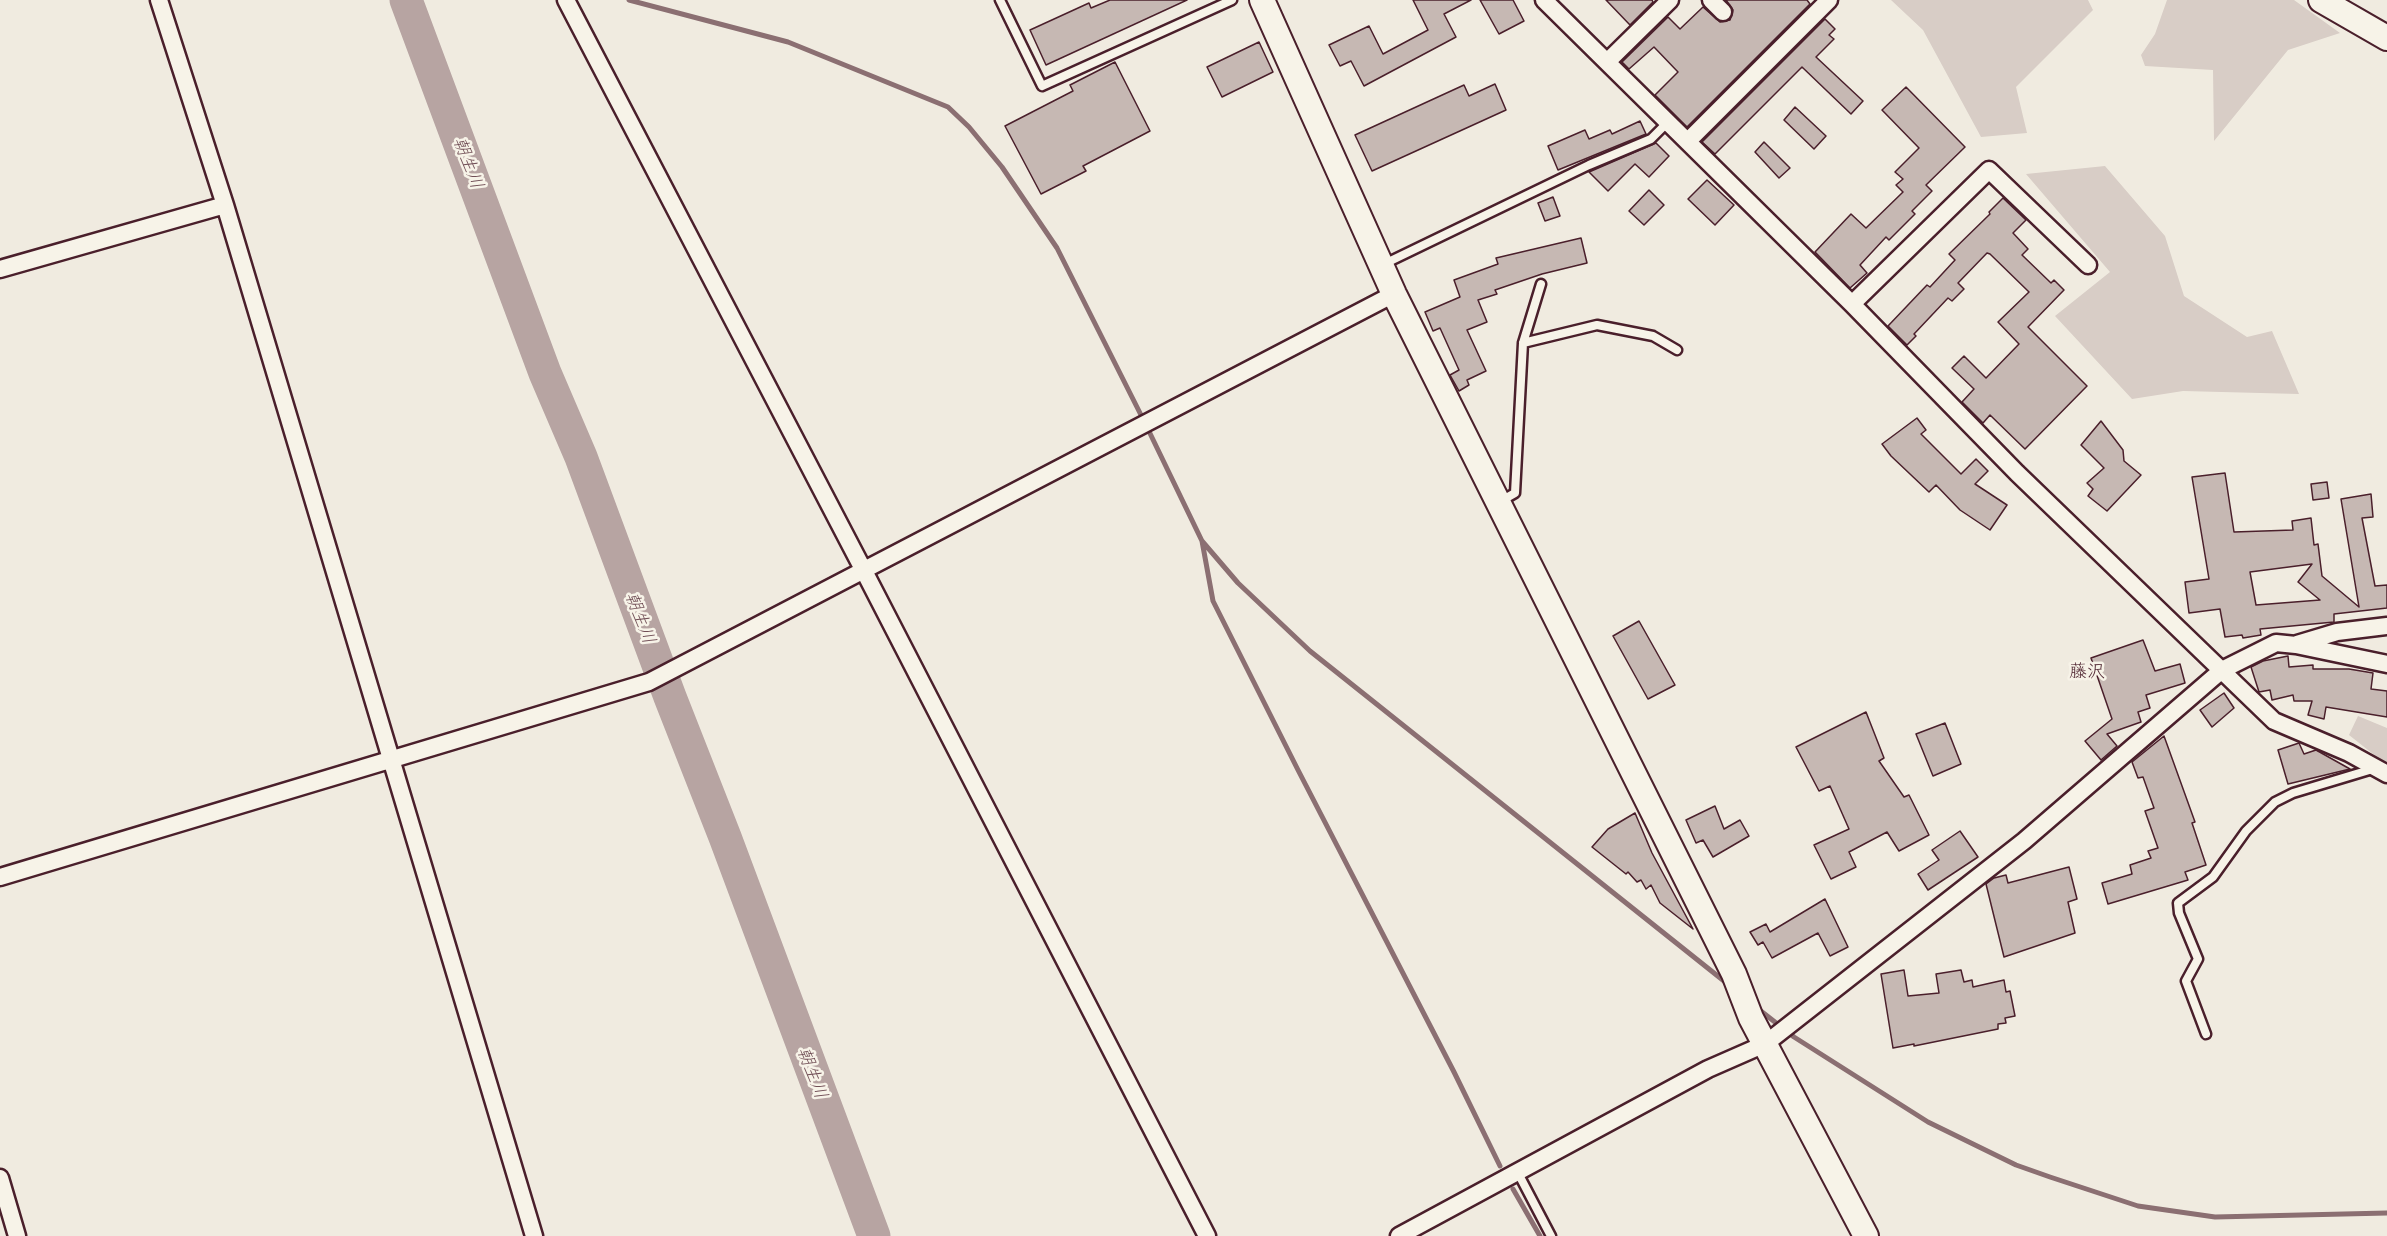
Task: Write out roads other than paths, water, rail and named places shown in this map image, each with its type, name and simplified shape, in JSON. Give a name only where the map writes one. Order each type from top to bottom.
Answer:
[{"type":"street","points":[[159,0],[225,205],[534,1236]]},
{"type":"street","points":[[566,0],[1207,1236]]},
{"type":"street","points":[[1262,0],[1394,294],[1736,979],[1750,1014],[1770,1040],[1866,1236]]},
{"type":"street","points":[[1544,0],[1852,304],[2017,473],[2274,721],[2349,753],[2382,771]]},
{"type":"street","points":[[1607,62],[1670,0]]},
{"type":"street","points":[[1711,0],[1724,12]]},
{"type":"street","points":[[1688,141],[1829,0]]},
{"type":"street","points":[[2321,0],[2387,38]]},
{"type":"street","points":[[1852,304],[1989,170],[2088,265]]},
{"type":"street","points":[[0,269],[225,205]]},
{"type":"street","points":[[0,877],[649,682],[1394,294]]},
{"type":"street","points":[[2296,645],[2337,632],[2387,626]]},
{"type":"street","points":[[1399,1236],[1708,1069],[1770,1040],[2024,841],[2222,670],[2276,644],[2296,645],[2387,664]]},
{"type":"street","points":[[0,1178],[17,1236]]},
{"type":"lane","points":[[1000,0],[1042,86],[1232,0]]},
{"type":"lane","points":[[1381,266],[1589,165],[1651,139],[1668,122]]},
{"type":"lane","points":[[1498,503],[1515,493],[1523,343],[1541,284]]},
{"type":"lane","points":[[1523,343],[1597,325],[1653,336],[1677,350]]},
{"type":"lane","points":[[2206,1034],[2186,981],[2198,959],[2179,913],[2178,903],[2213,877],[2246,831],[2275,802],[2293,793],[2382,771]]},
{"type":"lane","points":[[1518,1173],[1551,1236]]},
{"type":"waterway","name":"朝生川","points":[[406,0],[545,373],[581,457],[874,1236]]},
{"type":"waterway","points":[[629,0],[788,42],[948,107],[969,127],[1002,167],[1057,248],[1145,423],[1202,541],[1213,601],[1500,1166]]},
{"type":"waterway","points":[[1202,541],[1238,583],[1310,651],[1729,985]]},
{"type":"waterway","points":[[1757,1008],[1794,1037],[1928,1122],[2016,1165],[2138,1206],[2215,1217],[2387,1213]]},
{"type":"waterway","points":[[1513,1189],[1540,1236]]},
{"type":"district","name":"藤沢","points":[[2087,672]]}]
